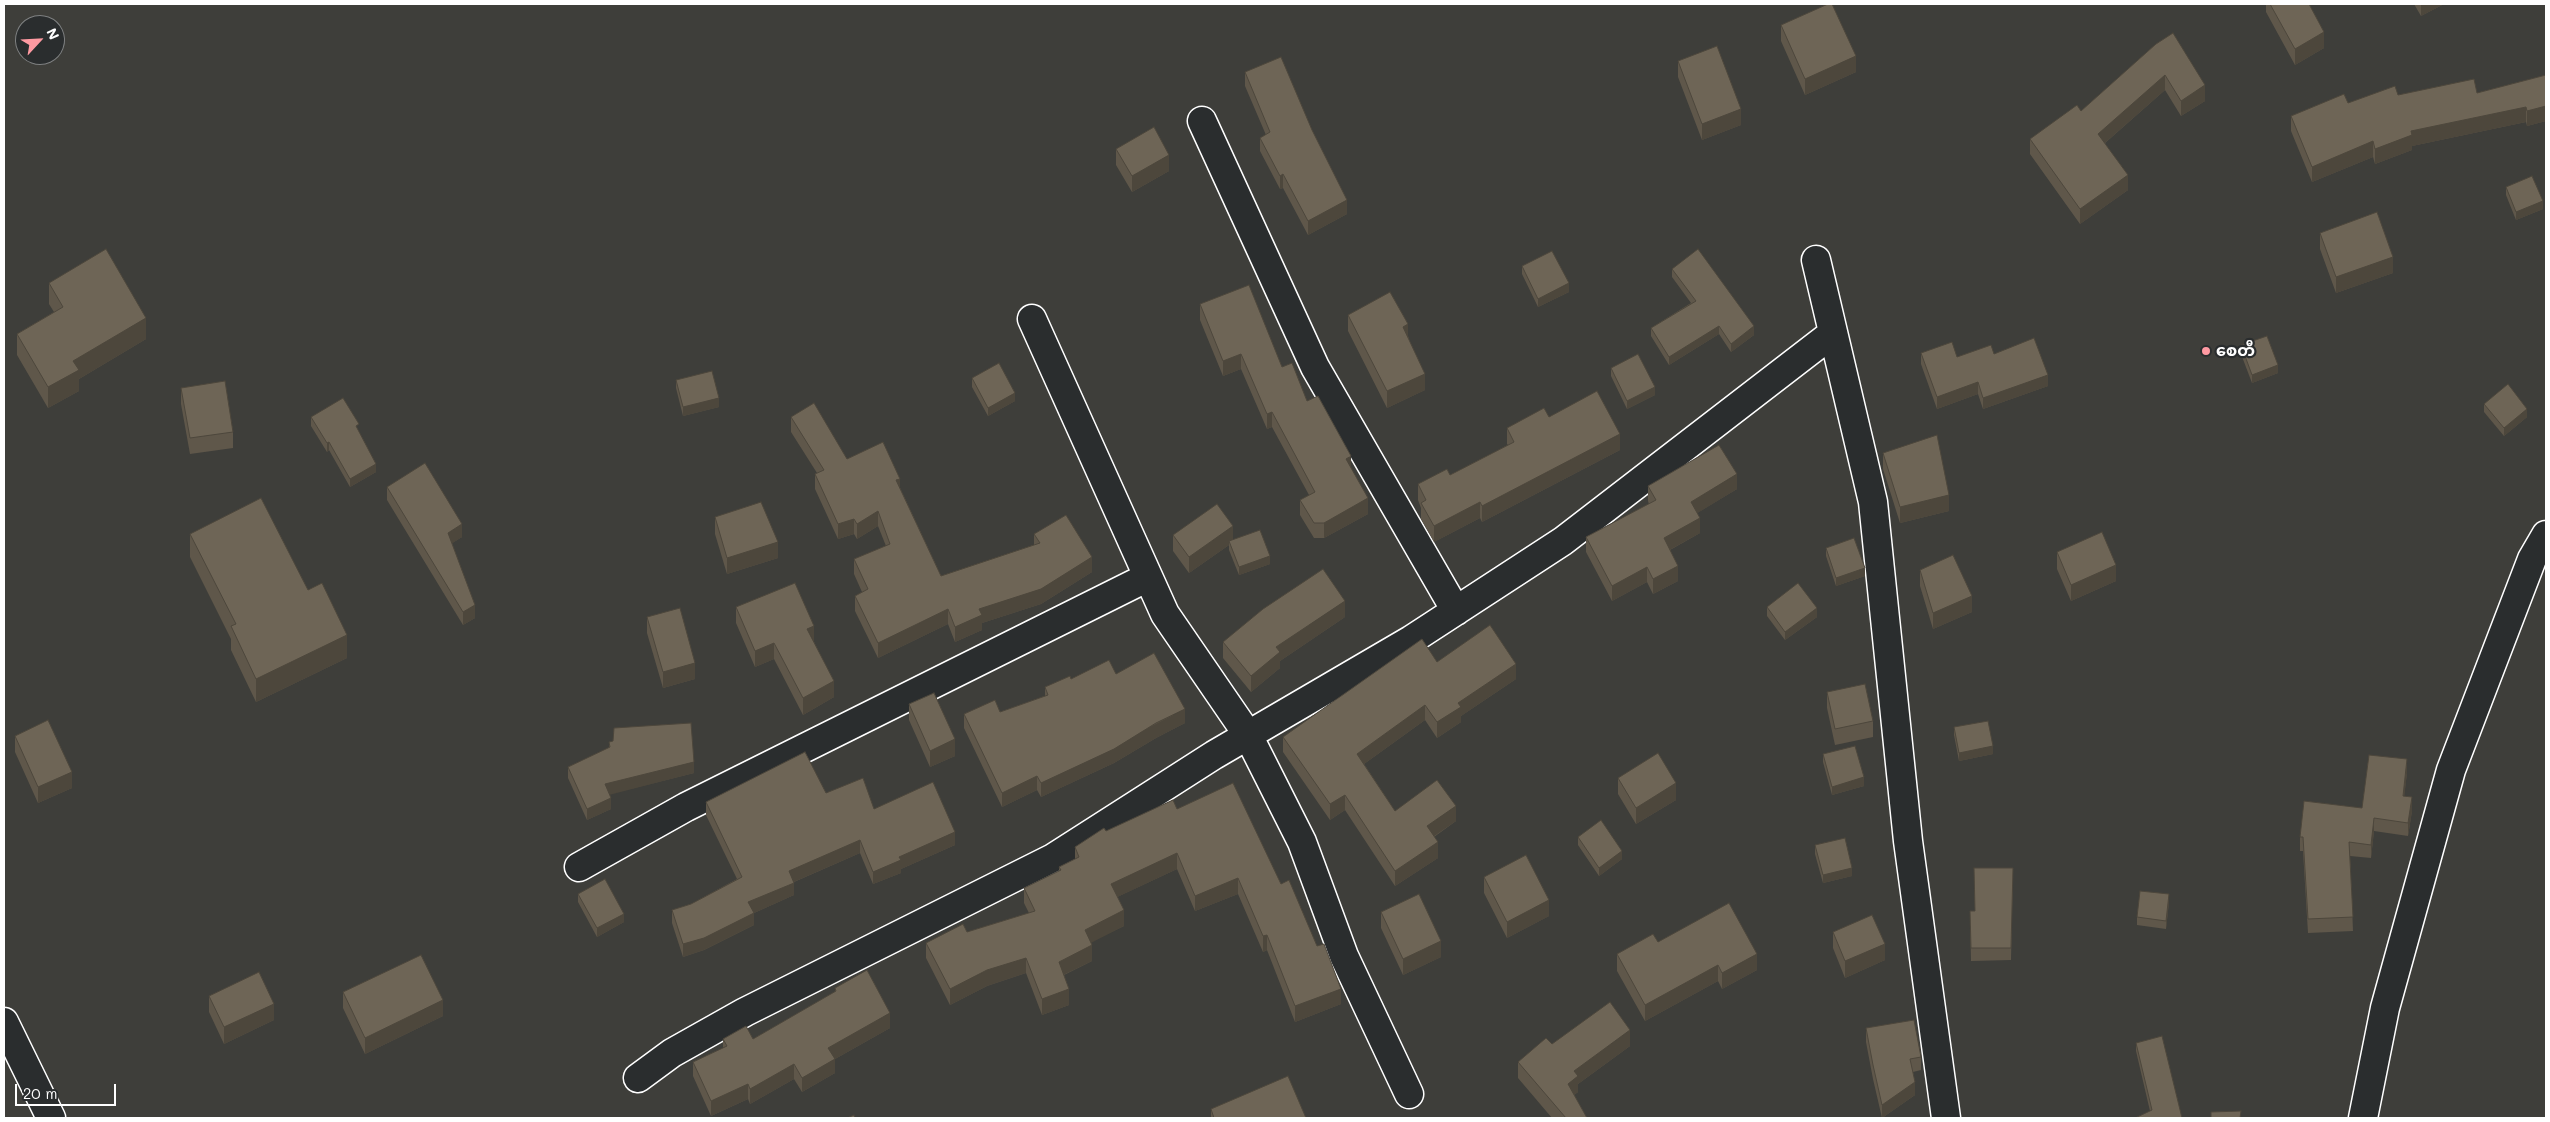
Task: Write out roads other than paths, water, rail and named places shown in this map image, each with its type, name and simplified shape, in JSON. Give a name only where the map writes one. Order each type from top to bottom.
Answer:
[{"type":"street","points":[[1202,121],[1315,368],[1456,610]]},
{"type":"street","points":[[1816,260],[1873,502],[1908,841],[1946,1118]]},
{"type":"street","points":[[1032,319],[1165,614],[1248,735],[1302,842],[1344,956],[1409,1094]]},
{"type":"street","points":[[638,1078],[672,1053],[745,1012],[1053,858],[1248,735],[1411,640],[1563,541],[1833,333]]},
{"type":"street","points":[[2363,1118],[2385,1008],[2451,770],[2532,559],[2546,535]]},
{"type":"street","points":[[579,867],[686,807],[1148,577]]},
{"type":"street","points":[[4,1022],[51,1118]]},
{"type":"place","name":"စေတီ","points":[[2206,351]]}]
